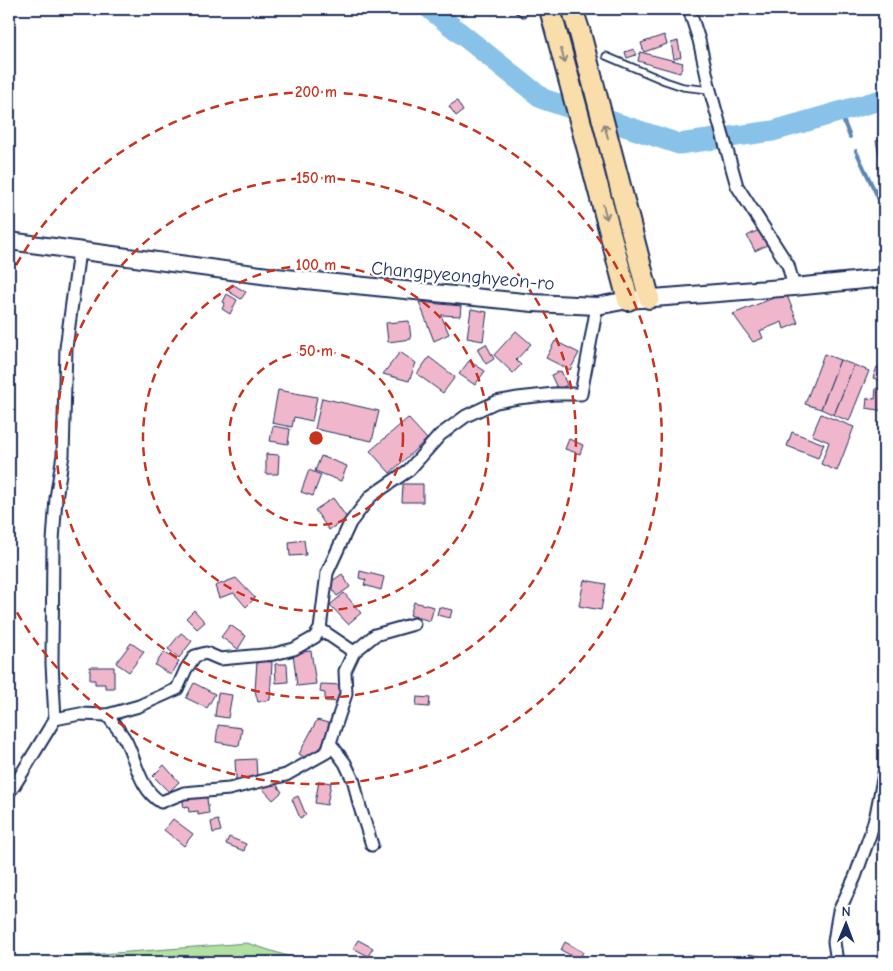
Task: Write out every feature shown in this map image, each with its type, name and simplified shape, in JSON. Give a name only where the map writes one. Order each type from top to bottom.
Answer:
[{"type":"highway","points":[[550,9],[628,300]]},
{"type":"highway","points":[[572,9],[580,33],[649,298]]},
{"type":"main road","name":"Changpyeonghyeon-ro","points":[[9,241],[276,278],[533,302],[597,306],[628,300],[884,278]]},
{"type":"street","points":[[689,9],[738,186],[788,265],[794,287]]},
{"type":"street","points":[[9,792],[55,719],[52,664],[53,540],[56,498],[63,455],[66,348],[80,251]]},
{"type":"street","points":[[55,719],[80,714],[107,715],[139,706],[177,690],[186,669],[195,656],[206,653],[220,659],[274,654],[294,649],[315,636],[320,629],[327,573],[350,523],[371,496],[409,470],[440,435],[466,416],[496,402],[554,394],[581,394],[597,306]]},
{"type":"street","points":[[107,715],[125,740],[144,782],[154,797],[162,802],[184,793],[229,789],[286,775],[327,752],[346,694],[345,672],[354,652],[375,635],[414,624]]},
{"type":"street","points":[[320,629],[354,652]]},
{"type":"street","points":[[330,744],[345,763],[354,782],[358,804],[372,845]]},
{"type":"street","points":[[837,962],[834,942],[836,922],[839,911],[856,877],[870,834],[876,815],[884,774]]},
{"type":"lane","points":[[517,9],[523,13]]},
{"type":"lane","points":[[606,56],[683,87],[710,90]]},
{"type":"green space","points":[[247,943],[306,962],[9,962],[9,961]]},
{"type":"building","points":[[664,35],[667,44],[644,52],[641,43]]},
{"type":"building","points":[[678,41],[681,57],[674,59],[671,43]]},
{"type":"building","points":[[634,49],[636,55],[627,58],[625,52]]},
{"type":"building","points":[[640,52],[683,63],[680,73],[638,61]]},
{"type":"building","points":[[457,101],[463,111],[456,116],[449,106]]},
{"type":"building","points":[[884,139],[884,162],[881,163],[876,141]]},
{"type":"building","points":[[759,230],[767,245],[755,251],[747,236]]},
{"type":"building","points":[[232,284],[246,292],[241,299],[228,291]]},
{"type":"building","points":[[786,293],[798,323],[784,329],[782,322],[760,331],[763,338],[753,342],[733,314]]},
{"type":"building","points":[[227,294],[237,300],[230,314],[222,309]]},
{"type":"building","points":[[419,302],[461,306],[460,316],[441,315],[449,334],[434,341]]},
{"type":"building","points":[[471,309],[487,312],[483,341],[467,338]]},
{"type":"building","points":[[409,321],[411,339],[388,342],[386,323]]},
{"type":"building","points":[[516,331],[531,344],[516,360],[521,365],[513,373],[494,355]]},
{"type":"building","points":[[555,341],[579,353],[570,370],[546,358]]},
{"type":"building","points":[[486,344],[494,359],[486,364],[477,349]]},
{"type":"building","points":[[400,352],[416,363],[409,381],[383,374]]},
{"type":"building","points":[[824,354],[840,360],[821,409],[805,404]]},
{"type":"building","points":[[429,357],[455,377],[443,393],[417,374]]},
{"type":"building","points":[[840,360],[854,365],[834,415],[821,409]]},
{"type":"building","points":[[469,361],[485,371],[475,385],[459,374]]},
{"type":"building","points":[[854,365],[869,371],[849,421],[834,415]]},
{"type":"building","points":[[877,367],[884,370],[884,382],[873,378]]},
{"type":"building","points":[[561,371],[567,385],[558,390],[551,375]]},
{"type":"building","points":[[876,388],[884,390],[884,411],[866,408],[867,398],[875,399]]},
{"type":"building","points":[[278,390],[317,397],[312,421],[294,417],[292,427],[272,423]]},
{"type":"building","points":[[322,398],[379,411],[372,441],[315,429]]},
{"type":"building","points":[[821,414],[854,427],[837,471],[821,464],[829,442],[812,435]]},
{"type":"building","points":[[408,418],[427,439],[390,473],[370,451]]},
{"type":"building","points":[[273,426],[290,429],[288,444],[270,441]]},
{"type":"building","points":[[792,432],[824,444],[818,458],[787,446]]},
{"type":"building","points":[[569,439],[583,445],[580,454],[565,449]]},
{"type":"building","points":[[266,454],[279,455],[278,474],[266,474]]},
{"type":"building","points":[[321,456],[347,466],[341,481],[315,471]]},
{"type":"building","points":[[309,470],[321,475],[313,496],[301,492]]},
{"type":"building","points":[[403,484],[423,484],[423,502],[402,502]]},
{"type":"building","points":[[333,498],[347,518],[329,530],[315,510]]},
{"type":"building","points":[[304,540],[306,555],[290,556],[289,542]]},
{"type":"building","points":[[360,571],[384,577],[381,590],[364,585],[366,580],[359,578]]},
{"type":"building","points":[[342,574],[350,587],[337,596],[328,584]]},
{"type":"building","points":[[236,578],[255,598],[246,607],[234,593],[219,598],[215,586]]},
{"type":"building","points":[[584,580],[606,584],[601,610],[579,606]]},
{"type":"building","points":[[344,593],[361,613],[348,624],[330,605]]},
{"type":"building","points":[[414,602],[434,607],[430,621],[410,615]]},
{"type":"building","points":[[439,607],[452,610],[450,618],[437,615]]},
{"type":"building","points":[[194,610],[205,622],[197,629],[186,618]]},
{"type":"building","points":[[230,625],[246,636],[238,649],[221,637]]},
{"type":"building","points":[[181,633],[192,641],[179,658],[168,649]]},
{"type":"building","points":[[131,643],[144,652],[129,672],[116,663]]},
{"type":"building","points":[[311,651],[316,684],[297,686],[293,653]]},
{"type":"building","points":[[164,652],[179,662],[171,675],[155,665]]},
{"type":"building","points":[[257,661],[272,662],[270,700],[258,702],[255,691]]},
{"type":"building","points":[[275,664],[287,664],[288,682],[276,683]]},
{"type":"building","points":[[90,667],[114,667],[114,688],[105,688],[105,684],[95,684],[95,680],[90,680]]},
{"type":"building","points":[[194,683],[215,694],[207,708],[186,698]]},
{"type":"building","points":[[321,684],[342,685],[341,702],[325,701],[325,693],[320,692]]},
{"type":"building","points":[[218,693],[232,695],[228,718],[215,716]]},
{"type":"building","points":[[417,697],[430,698],[429,707],[416,706]]},
{"type":"building","points":[[317,720],[332,724],[324,749],[307,759],[299,754]]},
{"type":"building","points":[[218,725],[242,728],[239,746],[216,742]]},
{"type":"building","points":[[256,759],[257,778],[236,779],[235,760]]},
{"type":"building","points":[[164,765],[179,782],[169,792],[153,776]]},
{"type":"building","points":[[273,780],[282,792],[273,800],[263,789]]},
{"type":"building","points":[[319,781],[331,783],[327,805],[315,803]]},
{"type":"building","points":[[206,792],[209,813],[198,815],[198,811],[189,812],[188,807],[184,808],[182,796]]},
{"type":"building","points":[[298,796],[306,815],[300,818],[292,799]]},
{"type":"building","points":[[173,819],[193,834],[184,846],[164,830]]},
{"type":"building","points":[[218,820],[221,831],[213,833],[211,822]]},
{"type":"building","points":[[229,837],[246,844],[244,851],[226,844]]},
{"type":"building","points":[[358,940],[373,948],[368,956],[353,948]]},
{"type":"building","points":[[565,942],[583,952],[579,960],[561,950]]},
{"type":"building","points":[[749,954],[769,958],[769,962],[747,962]]},
{"type":"waterway","points":[[430,9],[543,99],[679,144],[773,131],[884,99]]},
{"type":"waterway","points":[[840,112],[850,137]]},
{"type":"waterway","points":[[856,151],[884,208]]}]
